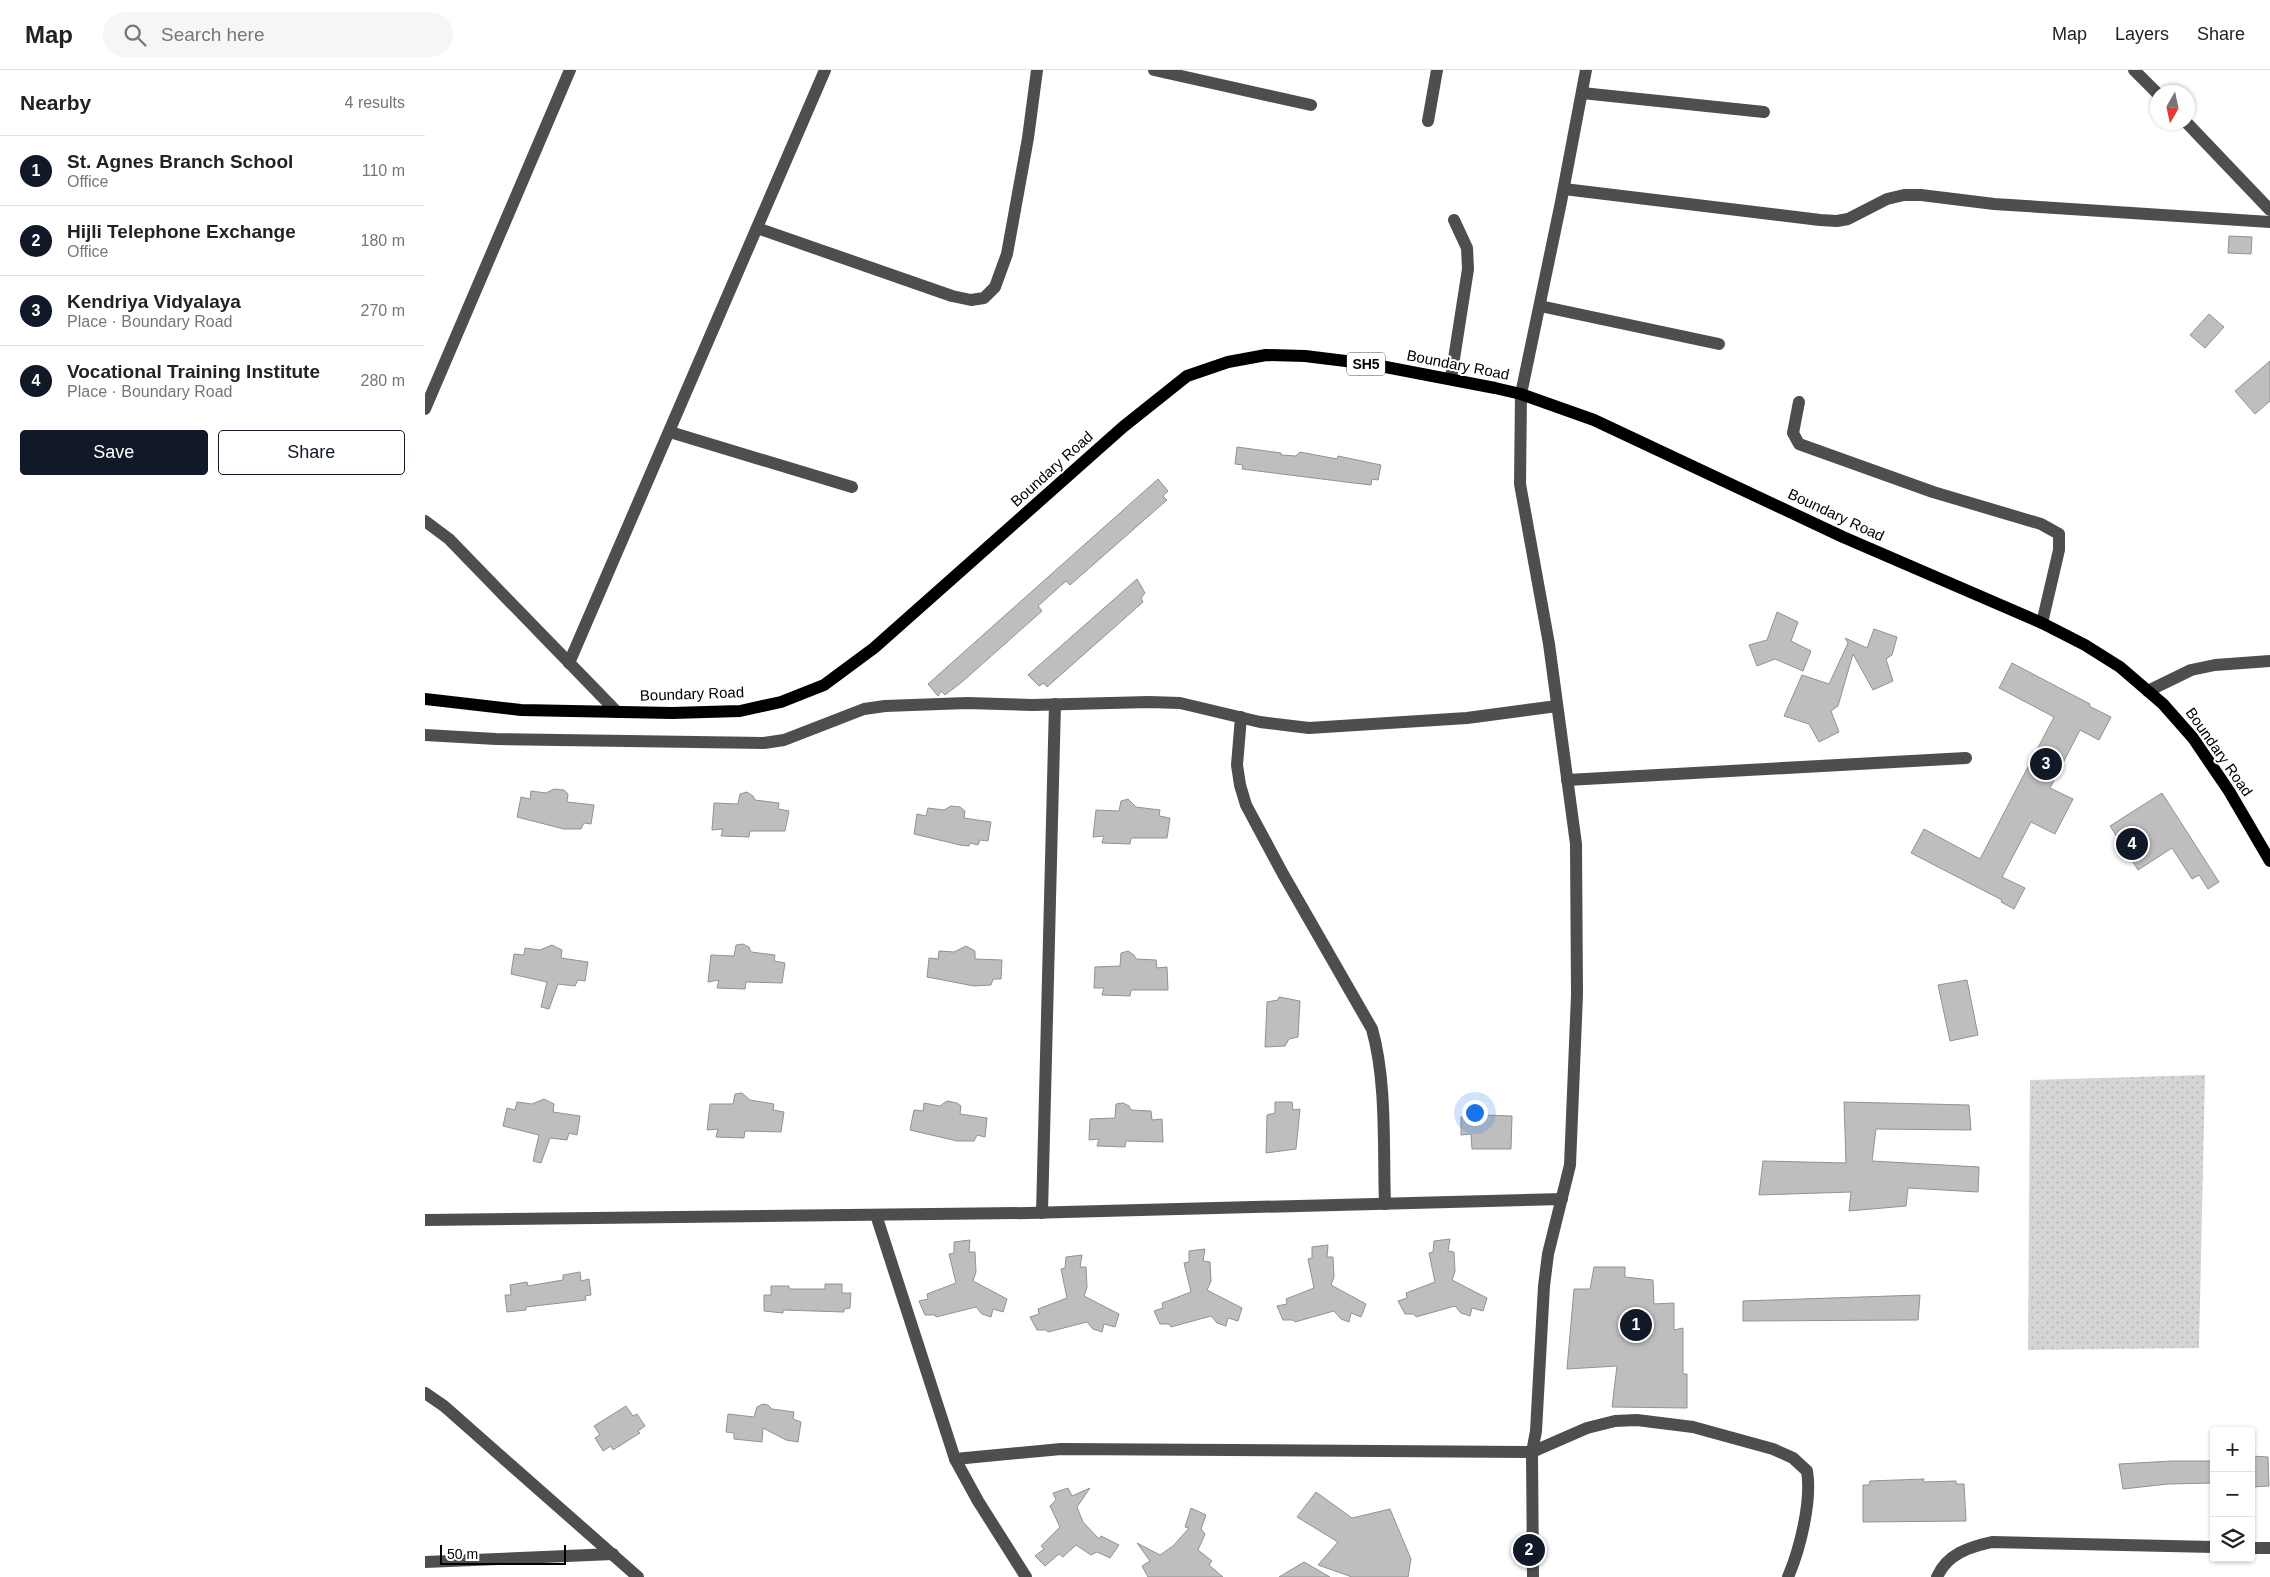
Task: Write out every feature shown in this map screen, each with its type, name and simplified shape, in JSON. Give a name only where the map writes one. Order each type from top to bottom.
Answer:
[{"type":"main road","name":"Boundary Road","points":[[425,699],[521,710],[617,712],[740,711],[781,702],[824,685],[873,648],[1123,427],[1187,376],[1228,362],[1266,355],[1305,356],[1451,378],[1521,394],[1594,420],[1843,537],[2042,624],[2085,645],[2120,666],[2163,704],[2193,738],[2265,841],[2270,861]]},
{"type":"street","points":[[425,409],[570,70]]},
{"type":"street","points":[[569,663],[825,70]]},
{"type":"street","points":[[757,228],[952,296],[971,300],[984,298],[995,287],[1007,254],[1028,138],[1037,70]]},
{"type":"street","points":[[1154,70],[1311,105]]},
{"type":"street","points":[[1428,120],[1437,70]]},
{"type":"street","points":[[1533,1577],[1532,1452],[1536,1432],[1546,1270],[1548,1254],[1570,1165],[1577,995],[1576,844],[1547,634],[1520,484],[1521,394],[1564,189],[1586,70]]},
{"type":"street","points":[[2135,70],[2150,86]]},
{"type":"street","points":[[1582,93],[1764,112]]},
{"type":"street","points":[[2194,130],[2270,210]]},
{"type":"street","points":[[1564,189],[1837,221],[1848,219],[1887,199],[1904,195],[1921,195],[1994,204],[2270,222]]},
{"type":"street","points":[[1451,378],[1467,269],[1467,248],[1454,220]]},
{"type":"street","points":[[1540,306],[1719,344]]},
{"type":"street","points":[[1799,402],[1793,433],[1799,444],[1933,492],[2041,524],[2059,534],[2059,550],[2042,624]]},
{"type":"street","points":[[669,432],[853,487]]},
{"type":"street","points":[[425,520],[449,539],[617,712]]},
{"type":"street","points":[[2148,691],[2191,670],[2215,665],[2270,661]]},
{"type":"street","points":[[425,735],[496,740],[765,743],[784,740],[864,709],[885,706],[967,703],[1179,703],[1241,717],[1309,728],[1467,718],[1557,706]]},
{"type":"street","points":[[1042,1213],[1055,704]]},
{"type":"street","points":[[1241,717],[1237,765],[1246,805],[1283,874],[1372,1029],[1377,1047],[1380,1072],[1385,1204]]},
{"type":"street","points":[[1567,780],[1966,758]]},
{"type":"street","points":[[425,1220],[1042,1213],[1562,1200]]},
{"type":"street","points":[[876,1215],[955,1459],[978,1501],[1026,1577]]},
{"type":"street","points":[[425,1393],[444,1406],[638,1577]]},
{"type":"street","points":[[955,1459],[1061,1449],[1532,1452],[1587,1428],[1615,1421],[1637,1420],[1693,1427],[1773,1449],[1793,1458],[1807,1470],[1810,1487],[1801,1531],[1788,1577]]},
{"type":"street","points":[[1937,1577],[1953,1555],[1973,1546],[1992,1542],[2210,1547]]},
{"type":"street","points":[[2255,1548],[2270,1548]]},
{"type":"street","points":[[425,1562],[613,1554]]},
{"type":"shaded area","points":[[2205,1075],[2199,1348],[2028,1350],[2030,1080]]},
{"type":"building","points":[[2229,236],[2252,237],[2251,254],[2228,253]]},
{"type":"building","points":[[2209,314],[2224,327],[2205,348],[2190,335]]},
{"type":"building","points":[[2270,361],[2270,401],[2255,414],[2235,391]]},
{"type":"building","points":[[1237,447],[1281,453],[1281,455],[1296,456],[1300,452],[1337,459],[1338,456],[1381,465],[1378,480],[1372,479],[1371,485],[1242,469],[1243,465],[1235,464]]},
{"type":"building","points":[[1158,479],[1168,491],[1163,496],[1167,500],[1070,585],[1066,581],[1038,606],[1042,611],[962,682],[945,695],[941,691],[938,696],[928,684]]},
{"type":"building","points":[[1137,579],[1145,593],[1141,598],[1143,602],[1047,687],[1044,683],[1039,686],[1028,675]]},
{"type":"building","points":[[1777,612],[1798,622],[1791,641],[1811,651],[1803,671],[1775,659],[1757,666],[1749,645],[1767,640]]},
{"type":"building","points":[[1874,629],[1897,637],[1892,655],[1886,659],[1893,681],[1873,690],[1853,654],[1838,706],[1831,711],[1839,732],[1819,742],[1809,724],[1784,716],[1802,675],[1829,684],[1848,643],[1845,638],[1867,648]]},
{"type":"building","points":[[2012,663],[2111,717],[2099,740],[2080,730],[2050,788],[2073,799],[2055,834],[2031,822],[2002,877],[2025,888],[2014,909],[2001,902],[2002,900],[1911,853],[1924,829],[1980,859],[2054,717],[1999,688]]},
{"type":"building","points":[[554,789],[564,790],[568,794],[567,802],[594,805],[591,824],[584,823],[581,829],[564,829],[517,817],[521,797],[530,799],[531,791],[546,793]]},
{"type":"building","points":[[747,792],[755,800],[779,803],[778,809],[789,811],[785,831],[750,831],[749,837],[721,836],[723,829],[712,830],[714,803],[738,804],[740,794]]},
{"type":"building","points":[[2162,793],[2219,882],[2208,889],[2199,875],[2192,879],[2172,848],[2138,870],[2110,826]]},
{"type":"building","points":[[1128,799],[1136,807],[1160,810],[1159,816],[1170,818],[1167,838],[1131,838],[1130,844],[1102,843],[1104,836],[1093,837],[1096,810],[1119,811],[1121,801]]},
{"type":"building","points":[[951,806],[960,807],[965,811],[964,818],[991,822],[988,841],[980,840],[978,845],[970,843],[969,846],[914,834],[917,814],[926,816],[928,808],[944,810]]},
{"type":"building","points":[[743,944],[749,947],[751,952],[775,955],[774,961],[785,963],[782,983],[746,982],[745,989],[717,988],[719,980],[708,982],[711,955],[734,956],[736,945]]},
{"type":"building","points":[[552,945],[562,950],[561,958],[588,962],[585,981],[578,980],[575,986],[558,984],[549,1009],[541,1007],[547,982],[511,974],[514,954],[524,955],[525,948],[540,950]]},
{"type":"building","points":[[966,946],[975,951],[975,959],[1002,960],[1001,979],[993,979],[991,985],[974,986],[927,977],[929,958],[938,959],[939,951],[954,952]]},
{"type":"building","points":[[1128,951],[1136,959],[1156,960],[1157,968],[1167,967],[1168,990],[1131,990],[1130,996],[1102,995],[1104,988],[1094,988],[1095,967],[1120,966],[1121,953]]},
{"type":"building","points":[[1967,980],[1978,1035],[1950,1041],[1938,985]]},
{"type":"building","points":[[1279,997],[1300,1001],[1298,1037],[1289,1039],[1285,1046],[1265,1047],[1267,1002],[1278,1000]]},
{"type":"building","points":[[742,1093],[750,1100],[774,1104],[773,1110],[784,1112],[781,1132],[745,1131],[744,1138],[716,1137],[718,1129],[707,1130],[710,1104],[733,1104],[735,1094]]},
{"type":"building","points":[[544,1099],[554,1104],[553,1112],[580,1116],[577,1135],[569,1133],[567,1140],[550,1138],[541,1163],[533,1161],[539,1135],[503,1126],[507,1108],[515,1110],[517,1102],[532,1104]]},
{"type":"building","points":[[947,1101],[961,1106],[960,1114],[987,1118],[985,1137],[977,1135],[974,1141],[957,1141],[910,1130],[914,1110],[923,1111],[924,1103],[940,1106]]},
{"type":"building","points":[[1275,1102],[1292,1102],[1293,1110],[1300,1109],[1296,1149],[1266,1153],[1267,1115],[1275,1113]]},
{"type":"building","points":[[1844,1102],[1969,1105],[1971,1130],[1876,1129],[1872,1161],[1979,1167],[1978,1192],[1908,1188],[1906,1206],[1849,1211],[1851,1192],[1759,1195],[1763,1161],[1846,1163]]},
{"type":"building","points":[[1123,1103],[1129,1106],[1131,1110],[1151,1111],[1152,1120],[1162,1119],[1163,1142],[1126,1141],[1125,1147],[1097,1146],[1099,1139],[1089,1140],[1090,1119],[1115,1118],[1116,1104]]},
{"type":"building","points":[[1469,1107],[1484,1107],[1483,1115],[1512,1116],[1511,1149],[1472,1149],[1471,1134],[1461,1135],[1461,1117],[1470,1117]]},
{"type":"building","points":[[1450,1239],[1448,1251],[1454,1252],[1455,1271],[1452,1280],[1487,1298],[1483,1311],[1472,1308],[1470,1316],[1461,1313],[1455,1306],[1416,1317],[1414,1314],[1405,1314],[1398,1301],[1407,1298],[1406,1293],[1435,1282],[1429,1253],[1433,1252],[1434,1241]]},
{"type":"building","points":[[970,1240],[969,1252],[975,1252],[976,1272],[973,1281],[1007,1299],[1003,1312],[993,1309],[991,1317],[982,1314],[976,1307],[936,1317],[935,1315],[925,1315],[919,1301],[928,1299],[927,1294],[956,1283],[949,1254],[954,1253],[954,1242]]},
{"type":"building","points":[[1328,1245],[1327,1257],[1333,1257],[1334,1277],[1331,1285],[1366,1304],[1361,1317],[1351,1313],[1349,1322],[1341,1319],[1334,1311],[1295,1322],[1293,1320],[1283,1320],[1277,1306],[1287,1304],[1286,1299],[1314,1288],[1308,1259],[1312,1258],[1312,1247]]},
{"type":"building","points":[[1205,1249],[1203,1261],[1210,1262],[1211,1281],[1207,1290],[1242,1308],[1238,1321],[1228,1318],[1226,1326],[1217,1323],[1211,1316],[1171,1327],[1169,1324],[1160,1324],[1154,1311],[1163,1308],[1162,1303],[1191,1292],[1184,1263],[1189,1262],[1189,1251]]},
{"type":"building","points":[[1082,1255],[1080,1267],[1086,1267],[1087,1287],[1084,1296],[1119,1314],[1115,1327],[1104,1324],[1102,1332],[1093,1329],[1087,1322],[1048,1332],[1046,1330],[1037,1330],[1030,1317],[1039,1314],[1038,1309],[1067,1298],[1061,1269],[1065,1268],[1066,1257]]},
{"type":"building","points":[[1594,1267],[1625,1267],[1625,1277],[1653,1280],[1654,1304],[1674,1303],[1674,1330],[1683,1328],[1683,1374],[1687,1374],[1687,1408],[1612,1407],[1617,1366],[1567,1369],[1574,1289],[1590,1289]]},
{"type":"building","points":[[580,1272],[581,1281],[589,1279],[591,1295],[585,1296],[586,1300],[526,1307],[526,1310],[507,1312],[505,1295],[511,1295],[510,1285],[527,1282],[528,1286],[563,1280],[563,1275]]},
{"type":"building","points":[[825,1284],[842,1284],[842,1293],[851,1293],[850,1308],[844,1309],[844,1312],[783,1310],[783,1313],[764,1311],[764,1295],[771,1295],[771,1286],[789,1286],[789,1289],[825,1289]]},
{"type":"building","points":[[1920,1295],[1918,1320],[1743,1321],[1743,1301]]},
{"type":"building","points":[[763,1404],[768,1405],[772,1409],[794,1412],[793,1419],[801,1422],[798,1442],[786,1440],[763,1428],[762,1442],[734,1439],[734,1433],[726,1432],[728,1414],[754,1417],[757,1407]]},
{"type":"building","points":[[626,1406],[633,1416],[637,1414],[645,1426],[638,1431],[640,1433],[613,1450],[611,1446],[603,1451],[595,1438],[600,1435],[594,1426]]},
{"type":"building","points":[[2255,1456],[2268,1457],[2269,1486],[2255,1487]]},
{"type":"building","points":[[2210,1461],[2210,1483],[2168,1484],[2123,1489],[2119,1464]]},
{"type":"building","points":[[1924,1479],[1923,1482],[1956,1481],[1956,1484],[1964,1484],[1966,1521],[1863,1522],[1863,1485],[1869,1485],[1870,1481]]},
{"type":"building","points":[[1068,1488],[1072,1496],[1090,1488],[1077,1507],[1083,1522],[1099,1539],[1101,1536],[1119,1545],[1110,1558],[1097,1552],[1091,1555],[1076,1545],[1063,1557],[1059,1554],[1045,1566],[1035,1556],[1044,1549],[1041,1546],[1060,1527],[1050,1506],[1056,1500],[1053,1493]]},
{"type":"building","points":[[1316,1492],[1352,1518],[1390,1509],[1411,1559],[1408,1577],[1352,1577],[1318,1565],[1338,1542],[1297,1517]]},
{"type":"building","points":[[1191,1508],[1206,1515],[1201,1529],[1205,1534],[1198,1550],[1212,1561],[1209,1565],[1223,1577],[1148,1577],[1142,1566],[1150,1561],[1137,1543],[1160,1555],[1173,1546],[1189,1528],[1185,1527]]},
{"type":"building","points":[[1304,1562],[1330,1577],[1279,1577]]},
{"type":"place","name":"Kendriya Vidyalaya","points":[[2046,764]]},
{"type":"place","name":"Vocational Training Institute","points":[[2132,844]]},
{"type":"place","name":"St. Agnes Branch School","points":[[1636,1325]]},
{"type":"place","name":"Hijli Telephone Exchange","points":[[1529,1550]]}]
